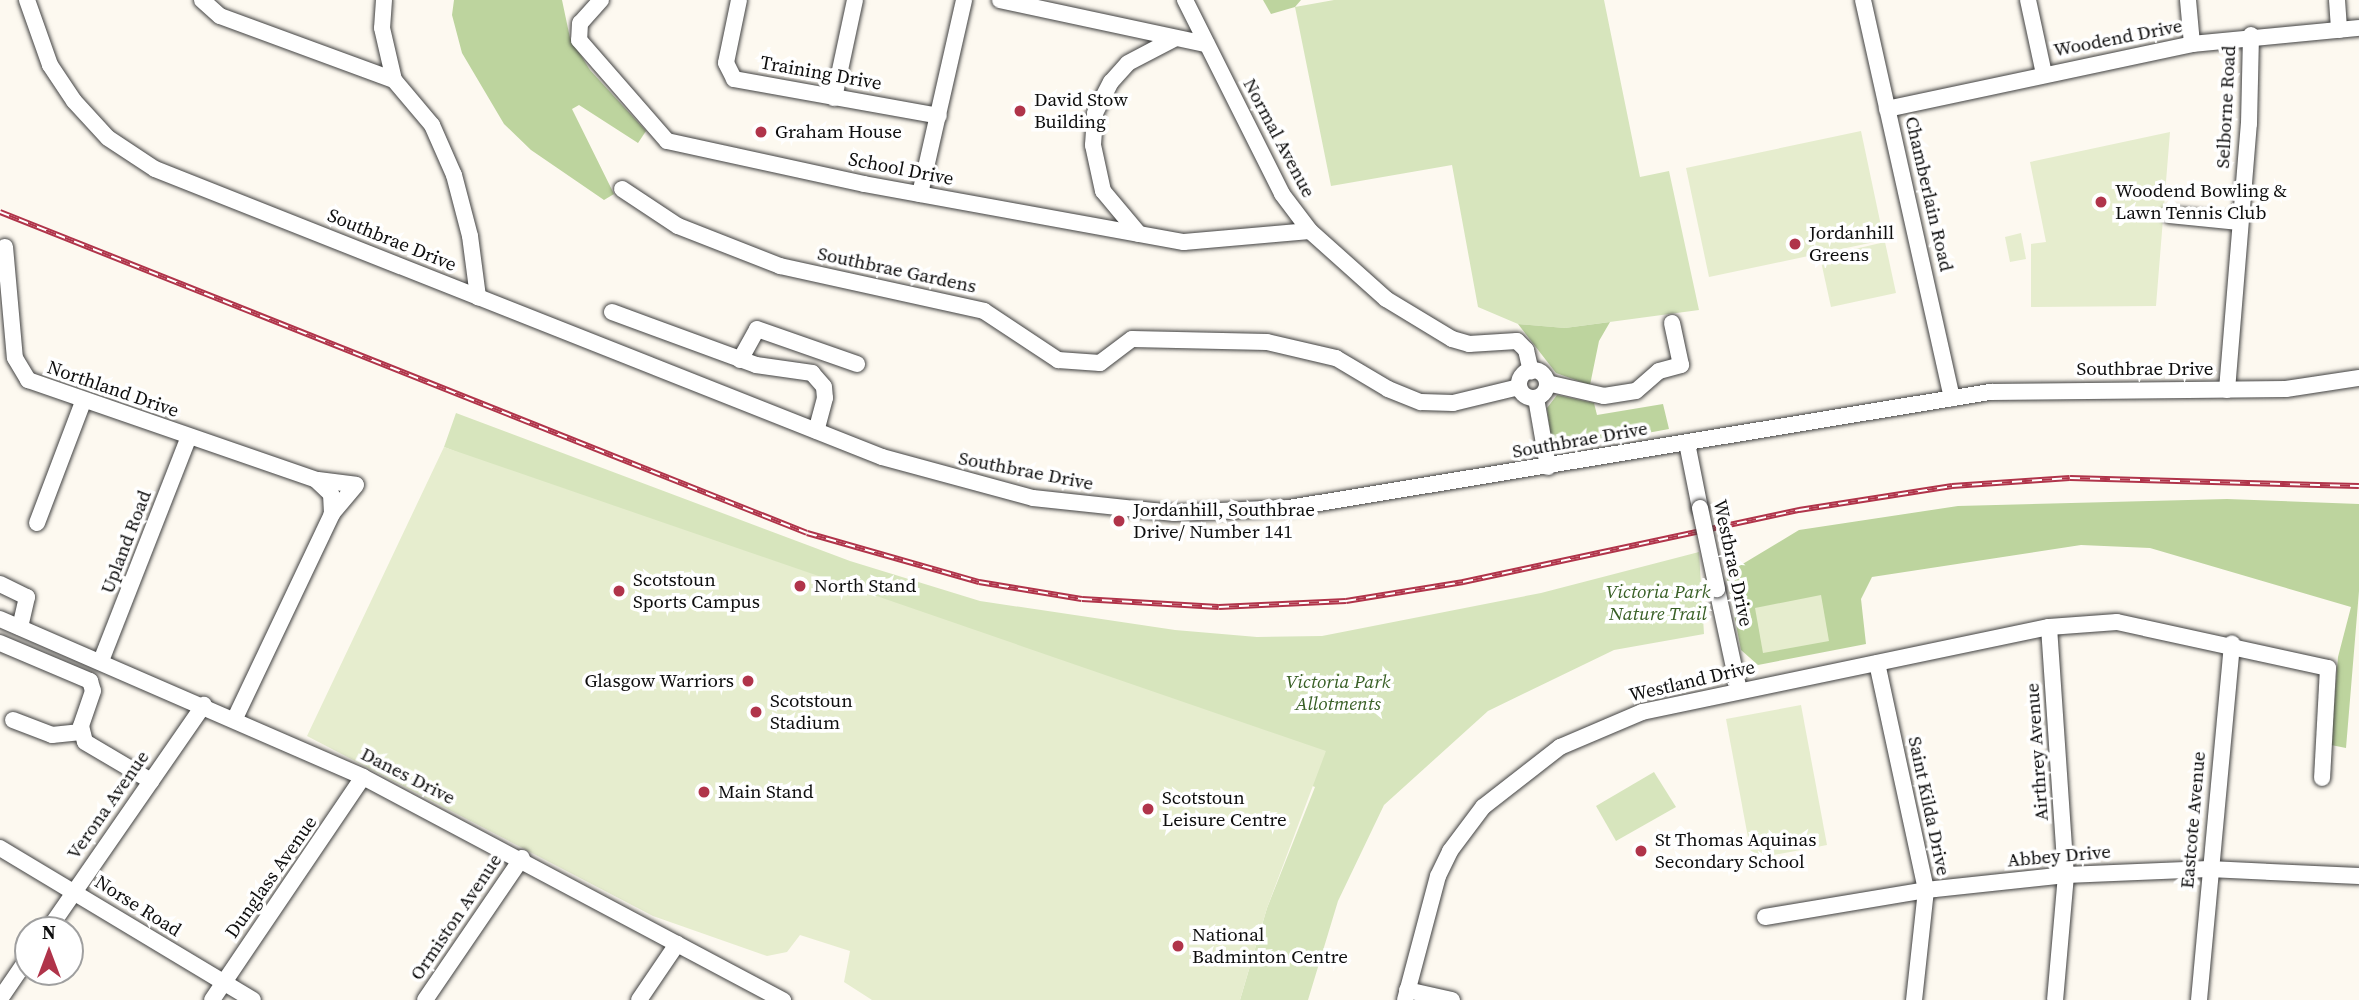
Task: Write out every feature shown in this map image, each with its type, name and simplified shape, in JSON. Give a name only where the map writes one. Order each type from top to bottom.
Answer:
[{"type":"street","name":"Southbrae Drive","points":[[27,0],[41,45],[60,81],[93,124],[130,154],[187,182],[817,431],[911,467],[1006,492],[1174,513],[1318,505],[1952,398],[2029,390],[2286,390],[2359,379]]},
{"type":"street","points":[[202,0],[219,16],[394,80]]},
{"type":"street","points":[[384,0],[382,28],[394,80],[432,125],[454,175],[470,236],[478,297]]},
{"type":"street","name":"School Drive","points":[[601,0],[584,15],[579,40],[667,141],[920,194],[1184,242],[1310,231]]},
{"type":"street","name":"Training Drive","points":[[739,0],[726,63],[734,79],[939,116]]},
{"type":"street","points":[[834,98],[855,0]]},
{"type":"street","points":[[920,194],[964,0]]},
{"type":"street","points":[[1000,0],[1206,44]]},
{"type":"street","name":"Normal Avenue","points":[[1185,0],[1282,194],[1310,231],[1386,299],[1452,339],[1469,344],[1517,341],[1526,350],[1531,371]]},
{"type":"street","name":"Chamberlain Road","points":[[1863,0],[1952,398]]},
{"type":"street","points":[[2028,0],[2044,74]]},
{"type":"street","points":[[2188,0],[2192,44]]},
{"type":"street","points":[[2337,0],[2339,30]]},
{"type":"street","name":"Woodend Drive","points":[[1887,110],[2192,44],[2251,35],[2359,28]]},
{"type":"street","name":"Selborne Road","points":[[2227,390],[2250,111],[2251,35]]},
{"type":"street","points":[[1139,234],[1103,191],[1093,145],[1095,113],[1111,82],[1128,63],[1174,39]]},
{"type":"street","name":"Southbrae Gardens","points":[[622,189],[678,226],[780,266],[984,311],[1058,360],[1100,363],[1132,339],[1267,342],[1336,358],[1388,389],[1421,402],[1453,403],[1520,387]]},
{"type":"street","points":[[2170,215],[2239,222]]},
{"type":"street","name":"Northland Drive","points":[[5,247],[8,365],[32,383],[316,480],[356,485],[332,514],[234,718]]},
{"type":"street","points":[[612,312],[740,360],[812,373],[819,379],[825,398],[817,431]]},
{"type":"street","points":[[1536,398],[1524,394],[1520,387],[1521,378],[1531,371],[1539,372],[1547,383],[1604,396],[1636,391],[1659,372],[1681,365],[1672,323]]},
{"type":"street","points":[[740,360],[757,329],[857,364]]},
{"type":"street","points":[[1547,383],[1536,398],[1548,467]]},
{"type":"street","points":[[37,523],[83,402]]},
{"type":"street","name":"Upland Road","points":[[101,661],[188,437]]},
{"type":"street","name":"Westbrae Drive","points":[[1687,443],[1739,691]]},
{"type":"street","points":[[316,480],[331,494],[332,514]]},
{"type":"street","points":[[0,584],[27,597],[20,627]]},
{"type":"street","name":"Danes Drive","points":[[0,619],[234,718],[363,777],[522,858],[783,1000]]},
{"type":"street","name":"Westland Drive","points":[[1406,995],[1438,876],[1450,851],[1483,807],[1550,753],[1604,725],[1739,691],[2049,627],[2090,622],[2141,625],[2328,668],[2322,778]]},
{"type":"street","name":"Airthrey Avenue","points":[[2049,627],[2067,874],[2055,1000]]},
{"type":"street","points":[[0,643],[90,681],[93,691],[81,733]]},
{"type":"street","name":"Eastcote Avenue","points":[[2199,1000],[2209,869],[2232,644]]},
{"type":"street","name":"Saint Kilda Drive","points":[[1877,663],[1926,891],[1914,1000]]},
{"type":"street","name":"Verona Avenue","points":[[57,916],[204,705]]},
{"type":"street","points":[[13,720],[51,734],[81,733]]},
{"type":"street","points":[[81,733],[95,752],[151,781]]},
{"type":"street","name":"Dunglass Avenue","points":[[212,1000],[363,777]]},
{"type":"street","name":"Norse Road","points":[[0,848],[253,1000]]},
{"type":"street","name":"Ormiston Avenue","points":[[425,1000],[522,858]]},
{"type":"street","name":"Abbey Drive","points":[[1765,917],[1926,891],[2067,874],[2209,869],[2359,876]]},
{"type":"street","points":[[639,1000],[677,944]]},
{"type":"street","points":[[0,999],[14,978]]},
{"type":"street","points":[[1406,995],[1452,1000]]},
{"type":"green space","points":[[454,0],[562,0],[570,38],[590,70],[646,131],[638,143],[579,105],[572,109],[614,194],[604,200],[531,150],[504,124],[462,53],[452,15]]},
{"type":"green space","points":[[1263,0],[1301,0],[1295,7],[1271,14]]},
{"type":"green space","points":[[1334,0],[1604,0],[1640,177],[1669,171],[1699,310],[1565,328],[1518,324],[1478,307],[1452,165],[1331,186],[1295,7]]},
{"type":"green space","points":[[1861,131],[1884,240],[1709,277],[1686,168]]},
{"type":"green space","name":"Woodend Bowling & Lawn Tennis Club","points":[[2170,132],[2156,306],[2031,307],[2031,244],[2046,242],[2030,162]]},
{"type":"green space","points":[[2021,233],[2026,259],[2010,262],[2005,237]]},
{"type":"green space","points":[[1885,242],[1896,293],[1831,307],[1820,257]]},
{"type":"green space","points":[[1610,322],[1599,341],[1590,385],[1556,373],[1518,324],[1565,328]]},
{"type":"green space","points":[[1557,395],[1594,403],[1597,415],[1663,404],[1669,429],[1560,449],[1552,445],[1547,408]]},
{"type":"green space","points":[[456,413],[850,561],[980,601],[1175,630],[1257,637],[1322,636],[1541,593],[1699,552],[1704,634],[1614,650],[1488,711],[1384,805],[1338,901],[1308,1000],[1240,1000],[1267,908],[1315,787],[444,447]]},
{"type":"green space","name":"Scotstoun Sports Campus","points":[[444,447],[1326,751],[1267,908],[1240,1000],[872,1000],[844,982],[850,951],[800,935],[787,952],[767,956],[653,916],[307,736]]},
{"type":"green space","points":[[2227,499],[2359,504],[2359,591],[2346,748],[2331,745],[2338,657],[2351,607],[2150,548],[2081,545],[1872,577],[1861,599],[1866,644],[1758,665],[1741,650],[1726,574],[1799,530],[1958,506]]},
{"type":"green space","points":[[1821,595],[1829,641],[1763,653],[1755,608]]},
{"type":"green space","points":[[1801,705],[1827,845],[1752,859],[1726,719]]},
{"type":"green space","points":[[1654,772],[1676,807],[1616,841],[1596,806]]},
{"type":"railway","points":[[0,212],[807,533],[979,582],[1082,599],[1219,607],[1346,601],[1463,582],[1799,510],[1952,486],[2070,478],[2359,486]]},
{"type":"place","name":"David Stow Building","points":[[1020,111]]},
{"type":"place","name":"Graham House","points":[[761,132]]},
{"type":"place","name":"Woodend Bowling & Lawn Tennis Club","points":[[2101,202]]},
{"type":"place","name":"Jordanhill Greens","points":[[1795,244]]},
{"type":"place","name":"Jordanhill, Southbrae Drive/ Number 141","points":[[1119,521]]},
{"type":"place","name":"North Stand","points":[[800,586]]},
{"type":"place","name":"Scotstoun Sports Campus","points":[[619,591]]},
{"type":"place","name":"Glasgow Warriors","points":[[748,681]]},
{"type":"place","name":"Scotstoun Stadium","points":[[756,712]]},
{"type":"place","name":"Main Stand","points":[[704,792]]},
{"type":"place","name":"Scotstoun Leisure Centre","points":[[1148,809]]},
{"type":"place","name":"St Thomas Aquinas Secondary School","points":[[1641,851]]},
{"type":"place","name":"National Badminton Centre","points":[[1178,946]]},
{"type":"park label","name":"Victoria Park Nature Trail","points":[[1658,603]]},
{"type":"park label","name":"Victoria Park Allotments","points":[[1338,693]]}]
